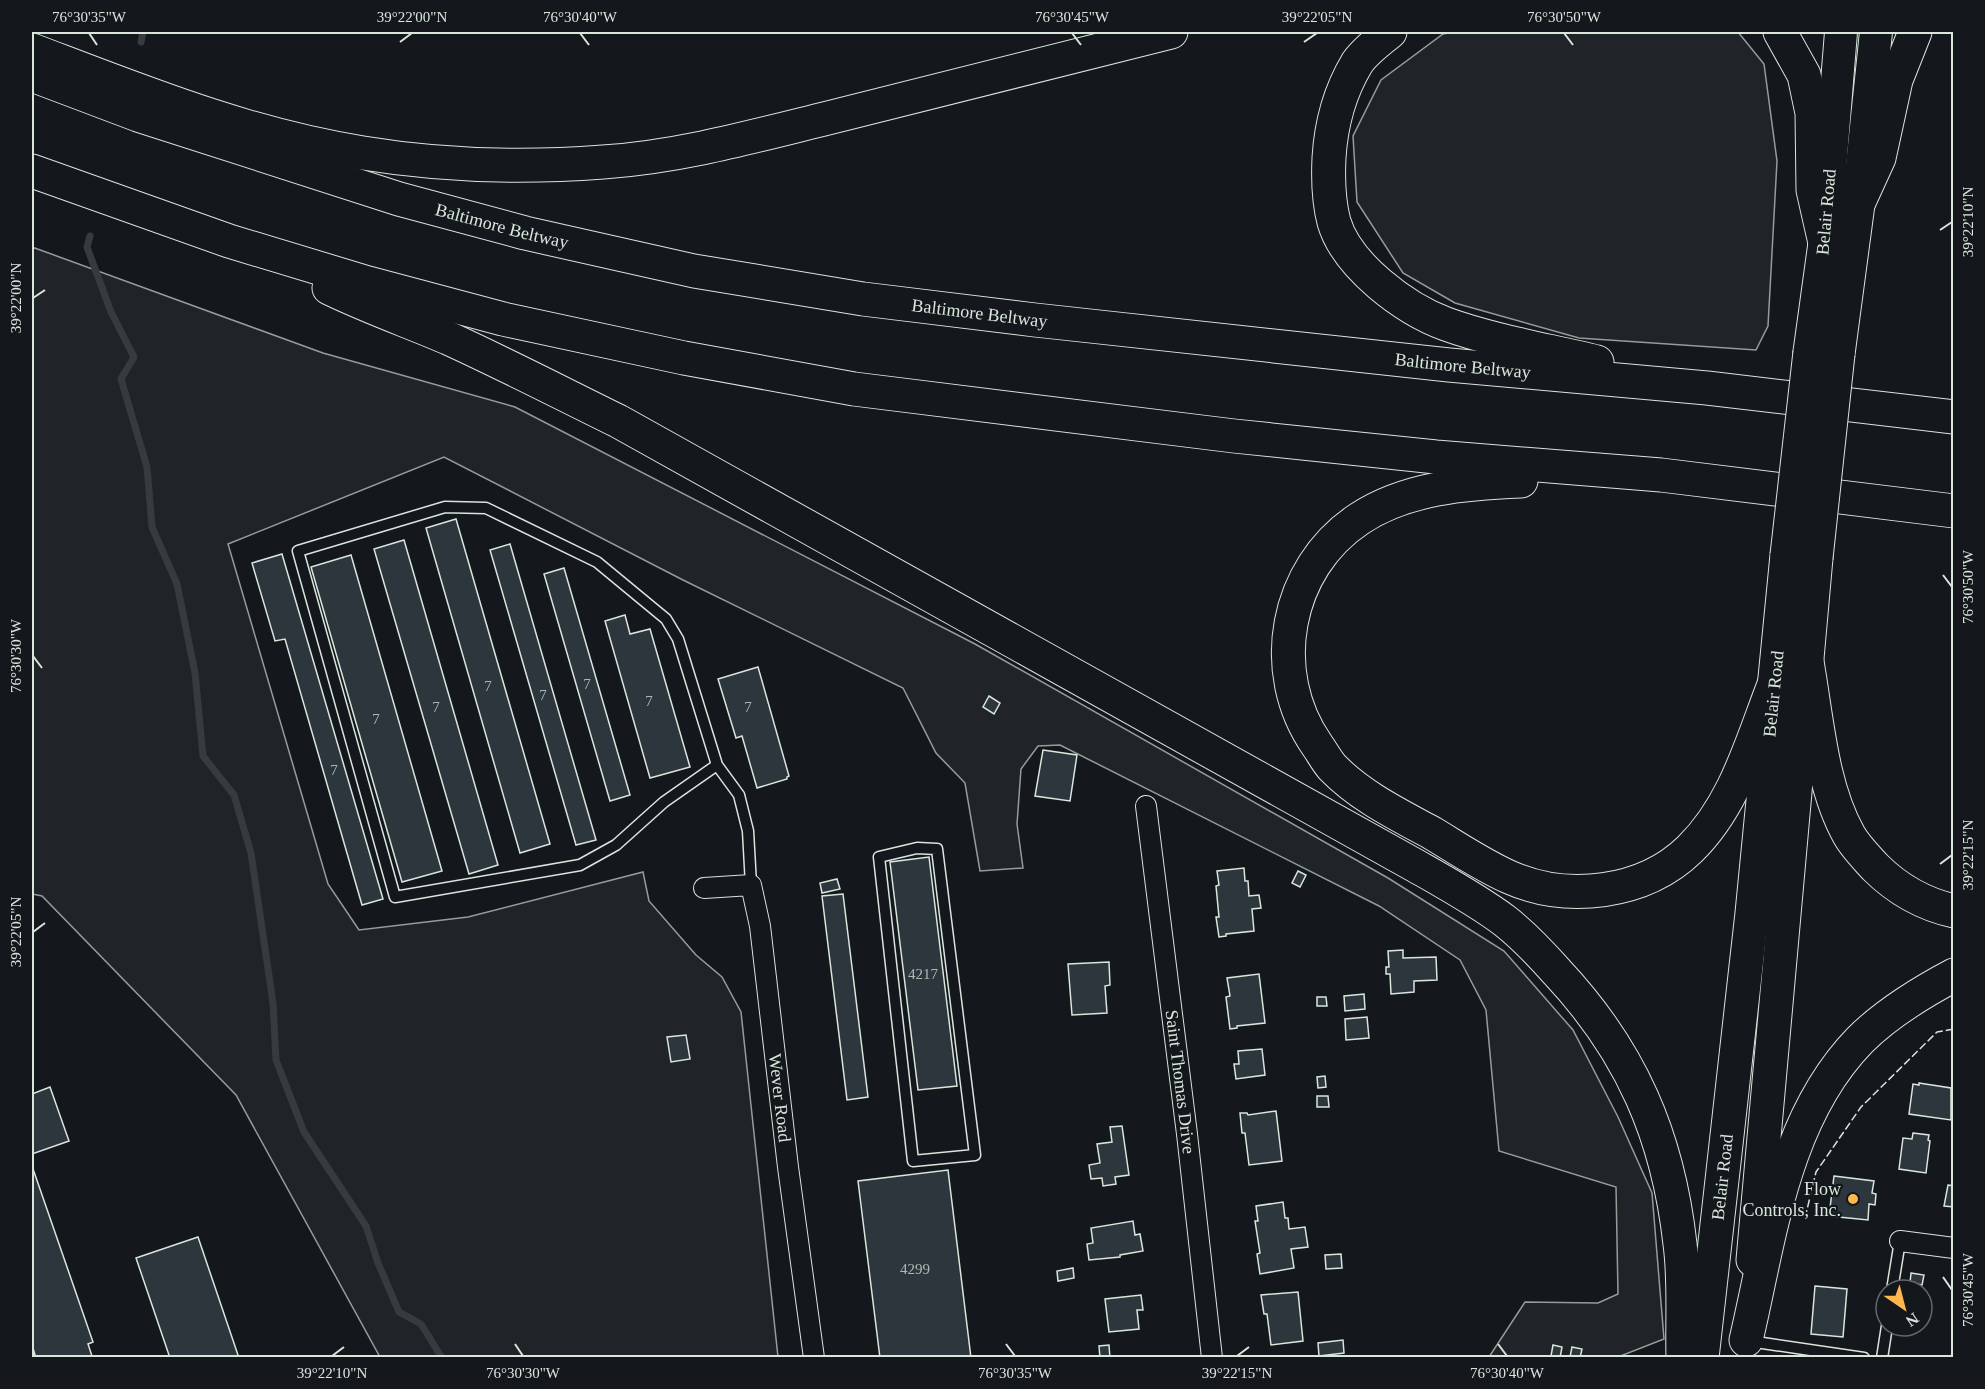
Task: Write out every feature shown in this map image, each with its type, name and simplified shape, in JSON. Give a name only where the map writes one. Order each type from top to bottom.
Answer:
[{"type":"highway","points":[[32,50],[203,113],[273,135],[362,153],[444,163],[535,165],[606,162],[674,153],[861,110],[1171,32]]},
{"type":"highway","points":[[1390,32],[1358,62],[1335,110],[1330,135],[1328,168],[1335,223],[1348,248],[1365,271],[1389,292],[1417,310],[1446,324],[1486,336],[1707,388]]},
{"type":"highway","points":[[1780,32],[1804,75],[1812,113],[1813,190],[1825,243]]},
{"type":"highway","points":[[1858,204],[1879,158],[1896,80],[1915,32]]},
{"type":"highway","name":"Baltimore Beltway","points":[[32,75],[138,115],[399,199],[525,233],[694,271],[863,299],[1046,322],[1449,365],[1707,388],[1953,417]]},
{"type":"highway","points":[[32,171],[229,241],[368,283],[503,320],[684,358],[854,389],[1233,436],[1661,475],[1953,511]]},
{"type":"highway","name":"Belair Road","points":[[1824,353],[1858,204]]},
{"type":"highway","points":[[229,241],[380,312],[502,363],[618,422],[1416,866],[1471,898],[1506,922],[1537,950],[1590,1010],[1620,1052],[1640,1091],[1670,1183],[1679,1235],[1683,1358]]},
{"type":"highway","name":"Belair Road","points":[[1702,1358],[1752,913],[1775,682],[1802,556],[1824,353],[1825,243]]},
{"type":"highway","points":[[1661,475],[1472,483],[1389,503],[1360,518],[1333,540],[1314,563],[1298,595],[1290,632],[1288,671],[1295,702],[1310,734],[1331,766],[1368,797],[1509,877],[1547,890],[1612,889],[1640,880],[1667,867],[1689,850],[1711,826],[1727,801],[1775,682]]},
{"type":"highway","name":"Belair Road","points":[[1745,1349],[1807,662],[1802,556]]},
{"type":"highway","points":[[1807,662],[1828,782],[1836,809],[1850,837],[1890,882],[1916,898],[1953,911]]},
{"type":"highway","points":[[1745,1349],[1787,1164],[1808,1116],[1833,1073],[1860,1040],[1890,1014],[1922,992],[1953,975]]},
{"type":"main road","name":"Belair Road","points":[[1825,243],[1841,32]]},
{"type":"main road","name":"Belair Road","points":[[1858,204],[1876,32]]},
{"type":"street","name":"Saint Thomas Drive","points":[[1146,806],[1212,1358]]},
{"type":"street","points":[[704,888],[752,885]]},
{"type":"street","name":"Wever Road","points":[[752,885],[760,926],[788,1167],[814,1358]]},
{"type":"street","points":[[1900,1241],[1953,1248]]},
{"type":"lane","points":[[717,765],[664,802],[616,845],[580,865],[395,897],[298,551],[445,507],[486,508],[597,562],[666,619],[678,639],[717,765],[739,795],[748,831],[752,885]]},
{"type":"lane","points":[[917,848],[937,849],[975,1155],[913,1161],[879,857],[893,852],[917,848]]},
{"type":"lane","points":[[1894,1278],[1900,1241]]},
{"type":"lane","points":[[1882,1358],[1885,1338]]},
{"type":"lane","points":[[1745,1349],[1864,1358]]},
{"type":"shaded area","points":[[1454,32],[1738,32],[1764,64],[1777,161],[1768,326],[1756,350],[1579,338],[1455,303],[1403,273],[1357,202],[1353,136],[1381,80],[1443,34]]},
{"type":"shaded area","points":[[32,247],[323,353],[515,407],[975,644],[1388,878],[1504,951],[1573,1030],[1618,1117],[1652,1193],[1664,1339],[1618,1357],[1489,1357],[1525,1302],[1598,1303],[1618,1294],[1616,1187],[1499,1151],[1486,1010],[1460,960],[1379,906],[1060,745],[1038,746],[1021,769],[1017,824],[1023,868],[980,871],[965,783],[936,753],[903,688],[683,580],[444,457],[228,544],[328,884],[359,930],[468,917],[643,872],[649,901],[696,955],[722,977],[741,1012],[778,1357],[380,1357],[236,1095],[42,896],[32,894]]},
{"type":"building","points":[[456,519],[550,844],[520,853],[426,528]]},
{"type":"building","points":[[404,540],[498,865],[469,874],[374,549]]},
{"type":"building","points":[[510,544],[596,840],[576,845],[490,550]]},
{"type":"building","points":[[282,554],[383,899],[362,905],[285,639],[275,641],[252,563]]},
{"type":"building","points":[[351,555],[442,871],[402,882],[311,567]]},
{"type":"building","points":[[564,568],[630,795],[610,801],[544,574]]},
{"type":"building","points":[[625,615],[630,634],[650,629],[690,767],[650,778],[605,621]]},
{"type":"building","points":[[758,667],[789,776],[787,779],[757,788],[742,736],[736,738],[718,679]]},
{"type":"building","points":[[989,696],[1000,703],[994,714],[983,707]]},
{"type":"building","points":[[1043,750],[1077,755],[1070,801],[1035,796]]},
{"type":"building","points":[[929,857],[957,1086],[918,1090],[890,862]]},
{"type":"building","points":[[1244,868],[1249,896],[1259,895],[1261,908],[1252,909],[1254,931],[1219,937],[1216,917],[1219,917],[1217,871]]},
{"type":"building","points":[[1298,871],[1306,875],[1300,887],[1292,883]]},
{"type":"building","points":[[837,879],[840,889],[822,893],[820,883]]},
{"type":"building","points":[[843,894],[868,1097],[847,1100],[822,896]]},
{"type":"building","points":[[1403,950],[1403,958],[1436,957],[1437,980],[1414,981],[1414,992],[1391,994],[1390,974],[1386,974],[1386,967],[1389,967],[1388,951]]},
{"type":"building","points":[[1109,962],[1110,985],[1105,986],[1107,1013],[1072,1015],[1068,964]]},
{"type":"building","points":[[1259,974],[1265,1023],[1230,1029],[1226,997],[1230,996],[1227,978]]},
{"type":"building","points":[[1364,994],[1365,1009],[1345,1011],[1344,996]]},
{"type":"building","points":[[1317,997],[1326,997],[1327,1006],[1317,1006]]},
{"type":"building","points":[[1367,1017],[1369,1038],[1346,1040],[1345,1019]]},
{"type":"building","points":[[686,1035],[690,1059],[671,1062],[667,1037]]},
{"type":"building","points":[[1262,1049],[1265,1075],[1236,1079],[1234,1064],[1239,1064],[1238,1051]]},
{"type":"building","points":[[1325,1076],[1326,1087],[1318,1088],[1317,1077]]},
{"type":"building","points":[[1919,1083],[1951,1088],[1951,1120],[1909,1114],[1913,1084],[1919,1085]]},
{"type":"building","points":[[50,1087],[69,1141],[32,1154],[32,1094]]},
{"type":"building","points":[[1317,1096],[1328,1096],[1329,1107],[1317,1107]]},
{"type":"building","points":[[1276,1111],[1282,1161],[1249,1165],[1240,1113],[1248,1115]]},
{"type":"building","points":[[1122,1126],[1129,1175],[1115,1177],[1116,1184],[1103,1186],[1102,1178],[1091,1179],[1089,1165],[1100,1163],[1097,1144],[1112,1142],[1110,1127]]},
{"type":"building","points":[[1913,1133],[1929,1135],[1926,1173],[1899,1169],[1903,1138],[1912,1139]]},
{"type":"building","points":[[32,1166],[93,1342],[88,1344],[92,1356],[87,1358],[36,1358],[32,1345]]},
{"type":"building","points":[[948,1170],[971,1358],[880,1358],[858,1181]]},
{"type":"building","name":"Flow Controls, Inc.","points":[[1834,1176],[1874,1181],[1872,1193],[1876,1194],[1875,1205],[1869,1204],[1868,1220],[1829,1216]]},
{"type":"building","points":[[1948,1185],[1954,1186],[1954,1207],[1944,1206]]},
{"type":"building","points":[[1283,1202],[1289,1229],[1305,1227],[1308,1247],[1291,1249],[1294,1268],[1260,1274],[1257,1254],[1260,1253],[1255,1221],[1258,1221],[1256,1206]]},
{"type":"building","points":[[1133,1221],[1135,1235],[1140,1234],[1143,1251],[1120,1255],[1120,1257],[1089,1260],[1087,1244],[1093,1243],[1091,1228]]},
{"type":"building","points":[[198,1237],[239,1358],[170,1358],[136,1258]]},
{"type":"building","points":[[1341,1254],[1342,1268],[1326,1269],[1325,1255]]},
{"type":"building","points":[[1073,1268],[1074,1278],[1058,1281],[1057,1271]]},
{"type":"building","points":[[1911,1273],[1924,1275],[1923,1278],[1910,1278]]},
{"type":"building","points":[[1815,1286],[1847,1289],[1843,1337],[1811,1334]]},
{"type":"building","points":[[1298,1292],[1303,1341],[1271,1345],[1267,1314],[1264,1314],[1261,1295]]},
{"type":"building","points":[[1141,1295],[1143,1310],[1137,1310],[1139,1329],[1109,1332],[1105,1299]]},
{"type":"building","points":[[1343,1340],[1344,1353],[1319,1356],[1318,1343]]},
{"type":"building","points":[[1109,1345],[1110,1358],[1100,1358],[1099,1346]]},
{"type":"building","points":[[1553,1345],[1562,1347],[1560,1358],[1551,1356]]},
{"type":"building","points":[[1572,1347],[1582,1349],[1580,1358],[1570,1357]]},
{"type":"waterway","points":[[141,42],[143,32]]},
{"type":"waterway","points":[[90,236],[87,247],[111,312],[134,357],[121,379],[147,467],[152,527],[177,584],[195,673],[203,756],[234,795],[251,853],[273,1003],[276,1060],[304,1132],[366,1226],[378,1263],[399,1312],[421,1324],[442,1358]]},
{"type":"fence","points":[[1805,1218],[1816,1172],[1861,1107],[1937,1032],[1954,1029]]},
{"type":"place","name":"Flow Controls, Inc.","points":[[1853,1199]]}]
